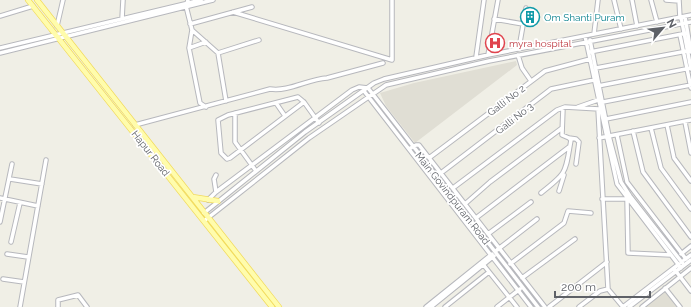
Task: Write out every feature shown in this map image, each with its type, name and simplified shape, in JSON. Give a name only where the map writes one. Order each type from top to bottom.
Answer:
[{"type":"main road","name":"Hapur Road","points":[[28,0],[272,307]]},
{"type":"main road","name":"Hapur Road","points":[[37,0],[61,33],[209,217],[279,307]]},
{"type":"main road","points":[[193,197],[218,201]]},
{"type":"street","points":[[57,27],[63,0]]},
{"type":"street","points":[[122,19],[124,0]]},
{"type":"street","points":[[0,48],[201,0]]},
{"type":"street","points":[[0,53],[59,39],[187,3],[213,0]]},
{"type":"street","points":[[233,12],[392,60],[392,0]]},
{"type":"street","points":[[476,57],[484,0]]},
{"type":"street","points":[[488,55],[498,0]]},
{"type":"street","points":[[594,34],[598,0]]},
{"type":"street","points":[[614,0],[620,29]]},
{"type":"street","points":[[632,0],[637,26]]},
{"type":"street","points":[[651,0],[657,22]]},
{"type":"street","points":[[603,102],[691,86],[686,35],[679,0],[666,0]]},
{"type":"street","points":[[187,3],[192,30],[189,48],[200,103],[206,106]]},
{"type":"street","points":[[0,16],[33,6]]},
{"type":"street","points":[[190,24],[252,7]]},
{"type":"street","points":[[519,48],[526,8]]},
{"type":"street","points":[[200,216],[319,123],[384,78],[519,48],[691,16]]},
{"type":"street","points":[[494,19],[523,24]]},
{"type":"street","points":[[204,221],[309,138],[372,93],[392,83],[518,55],[691,22]]},
{"type":"street","points":[[192,30],[218,53],[226,101]]},
{"type":"street","points":[[587,35],[590,52],[596,68],[600,109],[607,136],[624,187],[684,262]]},
{"type":"street","points":[[590,52],[686,35]]},
{"type":"street","points":[[218,53],[259,40]]},
{"type":"street","points":[[189,48],[206,42]]},
{"type":"street","points":[[596,68],[687,51]]},
{"type":"street","points":[[590,52],[594,80],[603,102],[600,109],[599,138],[608,289],[623,307],[675,270]]},
{"type":"street","points":[[518,55],[522,68],[531,81]]},
{"type":"street","name":"Galli No 2","points":[[430,158],[544,71],[590,59]]},
{"type":"street","points":[[135,125],[270,89],[278,90],[311,82],[318,78],[327,78],[383,63]]},
{"type":"street","points":[[597,86],[690,68]]},
{"type":"street","name":"Galli No 3","points":[[441,173],[551,88],[594,80]]},
{"type":"street","points":[[208,200],[216,192],[354,88],[368,88]]},
{"type":"street","name":"Main Govindpuram Road","points":[[368,88],[538,307]]},
{"type":"street","name":"Main Govindpuram Road","points":[[364,91],[531,307]]},
{"type":"street","points":[[304,102],[227,159],[221,153],[218,120],[235,113],[298,97],[304,102],[319,123]]},
{"type":"street","points":[[575,108],[598,100]]},
{"type":"street","points":[[606,119],[691,102]]},
{"type":"street","points":[[276,103],[285,116]]},
{"type":"street","points":[[453,188],[563,108],[600,109]]},
{"type":"street","points":[[563,108],[563,137],[576,139],[578,142],[576,164]]},
{"type":"street","points":[[600,109],[606,119],[607,136],[616,181],[627,199],[679,266]]},
{"type":"street","points":[[235,113],[234,138],[256,171]]},
{"type":"street","points":[[599,138],[691,120]]},
{"type":"street","points":[[685,122],[691,153]]},
{"type":"street","points":[[667,125],[674,158],[691,181]]},
{"type":"street","points":[[465,204],[490,182],[562,128]]},
{"type":"street","points":[[651,128],[661,168],[691,209]]},
{"type":"street","points":[[633,131],[645,176],[691,238]]},
{"type":"street","points":[[617,134],[627,182],[681,254],[684,262]]},
{"type":"street","points":[[559,191],[565,172],[569,138]]},
{"type":"street","points":[[409,149],[413,146],[419,145],[510,264],[545,307]]},
{"type":"street","points":[[476,218],[569,147]]},
{"type":"street","points":[[20,307],[46,160]]},
{"type":"street","points":[[0,222],[2,199],[10,179],[12,164]]},
{"type":"street","points":[[541,193],[565,172]]},
{"type":"street","points":[[216,175],[214,179],[216,192]]},
{"type":"street","points":[[10,179],[42,184]]},
{"type":"street","points":[[2,199],[38,206]]},
{"type":"street","points":[[602,199],[627,199]]},
{"type":"street","points":[[627,199],[628,253],[671,255]]},
{"type":"street","points":[[488,234],[531,202]]},
{"type":"street","points":[[11,242],[20,203]]},
{"type":"street","points":[[510,264],[564,223],[568,210],[590,213]]},
{"type":"street","points":[[426,307],[537,219]]},
{"type":"street","points":[[522,278],[575,239]]},
{"type":"street","points":[[681,254],[691,246]]},
{"type":"street","points":[[7,254],[28,257]]},
{"type":"street","points":[[629,307],[675,270],[691,255]]},
{"type":"street","points":[[684,262],[691,260]]},
{"type":"street","points":[[549,307],[607,262]]},
{"type":"street","points":[[482,263],[517,307]]},
{"type":"street","points":[[431,307],[482,263]]},
{"type":"street","points":[[642,307],[691,268]]},
{"type":"street","points":[[675,270],[691,291]]},
{"type":"street","points":[[445,307],[489,272]]},
{"type":"street","points":[[3,279],[24,282]]},
{"type":"street","points":[[497,307],[523,287]]},
{"type":"street","points":[[665,288],[680,307]]},
{"type":"street","points":[[579,307],[600,291],[608,289]]},
{"type":"street","points":[[58,307],[58,300],[78,295],[87,307]]},
{"type":"shaded area","points":[[516,61],[517,65],[415,143],[386,106],[380,93],[414,83]]},
{"type":"shaded area","points":[[665,291],[677,307],[643,307]]},
{"type":"place","name":"Om Shanti Puram","points":[[530,17]]},
{"type":"place","name":"myra hospital","points":[[495,43]]}]
